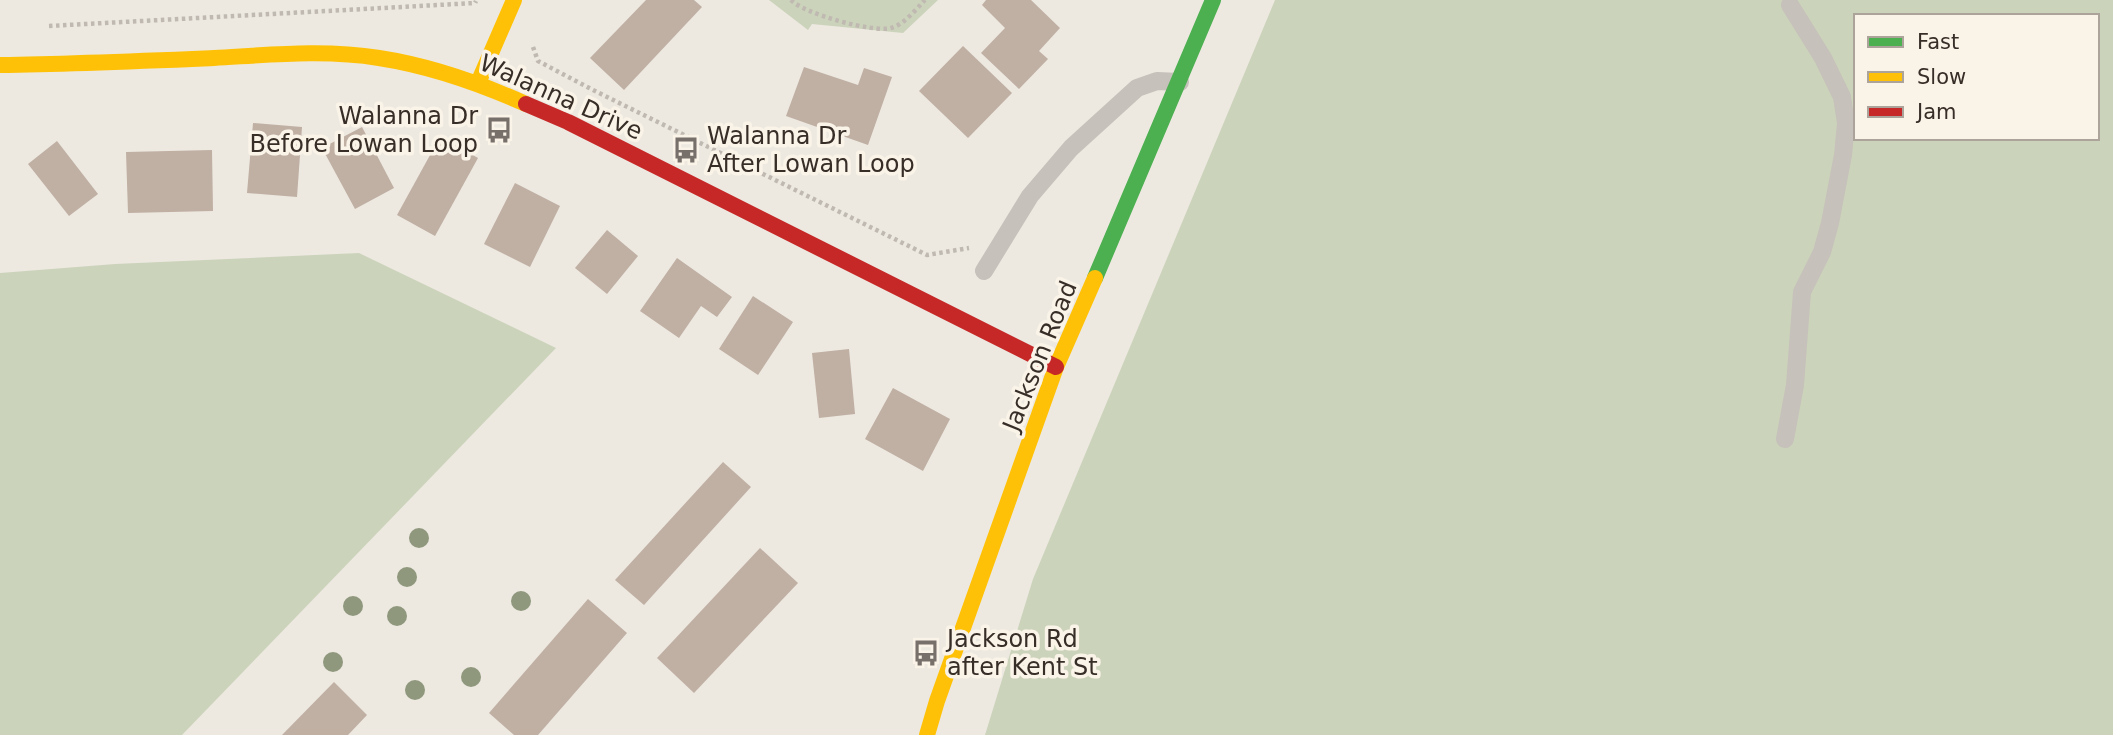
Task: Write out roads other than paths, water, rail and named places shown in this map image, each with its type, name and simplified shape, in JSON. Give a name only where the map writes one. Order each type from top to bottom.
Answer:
[{"type":"street","points":[[478,83],[514,0]]},
{"type":"street","name":"Jackson Road","points":[[927,735],[1056,368],[1213,0]]},
{"type":"street","name":"Walanna Drive","points":[[0,65],[110,63],[321,52],[378,58],[430,69],[478,83],[568,122],[1056,368]]},
{"type":"lane","points":[[1785,439],[1795,385],[1802,292],[1822,252],[1830,223],[1840,175],[1846,122],[1842,97],[1823,58],[1790,5]]},
{"type":"lane","points":[[984,271],[1030,196],[1049,171],[1137,88],[1157,81],[1180,82]]},
{"type":"place","name":"Walanna Dr Before Lowan Loop","points":[[499,130]]},
{"type":"place","name":"Walanna Dr After Lowan Loop","points":[[686,150]]},
{"type":"place","name":"Jackson Rd after Kent St","points":[[926,653]]}]
